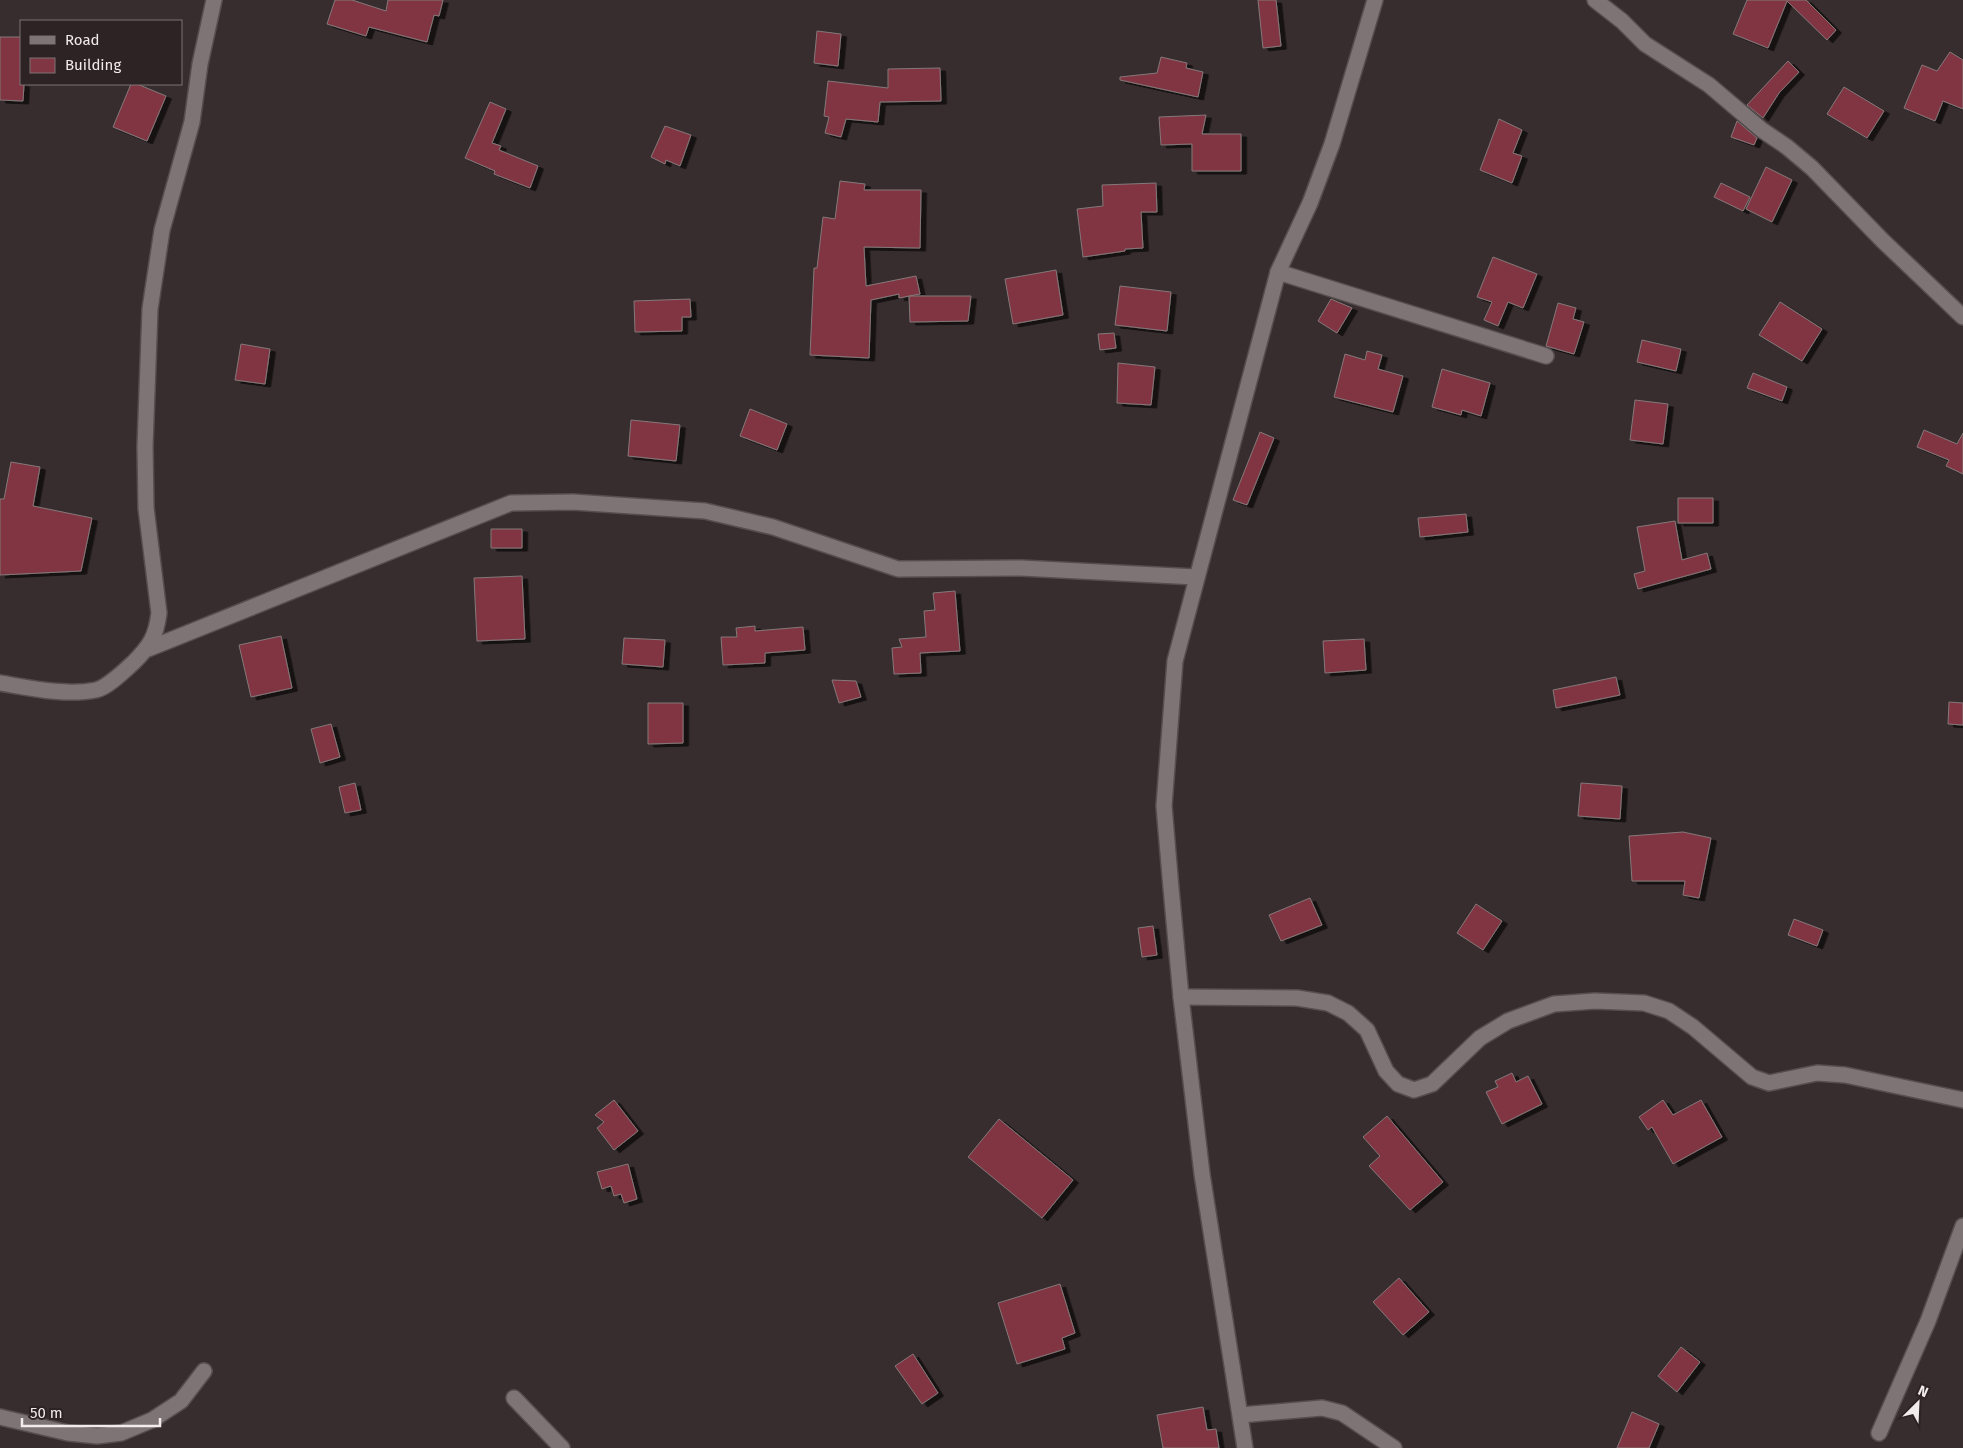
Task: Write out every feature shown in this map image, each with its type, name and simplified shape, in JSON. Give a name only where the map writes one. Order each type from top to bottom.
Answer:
[{"type":"street","points":[[0,683],[68,691],[98,690],[121,675],[148,649],[157,630],[159,613],[146,508],[145,446],[150,308],[162,230],[192,122],[200,64],[214,0]]},
{"type":"street","points":[[1245,1448],[1202,1174],[1181,997],[1164,806],[1175,661],[1278,272],[1310,203],[1332,144],[1375,0]]},
{"type":"street","points":[[1596,0],[1622,21],[1645,44],[1709,85],[1762,130],[1812,168],[1883,241],[1963,316]]},
{"type":"street","points":[[1278,272],[1546,356]]},
{"type":"street","points":[[148,649],[511,503],[573,502],[705,511],[773,527],[898,569],[1021,568],[1196,576]]},
{"type":"street","points":[[1181,997],[1297,998],[1328,1003],[1348,1013],[1367,1030],[1386,1071],[1398,1084],[1414,1090],[1432,1084],[1480,1038],[1508,1021],[1554,1004],[1595,1001],[1644,1004],[1669,1011],[1693,1027],[1752,1077],[1769,1083],[1818,1073],[1845,1075],[1963,1100]]},
{"type":"street","points":[[1879,1433],[1928,1322],[1963,1226]]},
{"type":"street","points":[[0,1418],[75,1434],[97,1436],[121,1434],[152,1420],[181,1401],[204,1371]]},
{"type":"street","points":[[514,1398],[562,1448]]},
{"type":"street","points":[[1241,1415],[1322,1408],[1342,1413],[1394,1448]]},
{"type":"building","points":[[335,0],[352,0],[386,11],[388,0],[443,0],[439,16],[434,15],[427,42],[369,27],[366,36],[327,24]]},
{"type":"building","points":[[1258,0],[1276,0],[1281,46],[1263,48]]},
{"type":"building","points":[[1747,0],[1806,0],[1836,30],[1827,40],[1787,1],[1768,48],[1733,34]]},
{"type":"building","points":[[817,31],[841,34],[838,66],[814,63]]},
{"type":"building","points":[[0,37],[20,37],[20,85],[24,85],[23,101],[0,100]]},
{"type":"building","points":[[1950,52],[1963,60],[1963,109],[1943,101],[1935,121],[1904,108],[1922,65],[1937,71]]},
{"type":"building","points":[[1161,57],[1187,63],[1186,68],[1203,72],[1198,97],[1120,80],[1120,77],[1157,73]]},
{"type":"building","points":[[1788,61],[1799,72],[1779,93],[1763,118],[1747,105]]},
{"type":"building","points":[[940,68],[941,101],[880,102],[878,122],[846,119],[841,137],[825,133],[829,117],[824,116],[828,81],[888,88],[888,69]]},
{"type":"building","points":[[131,85],[139,85],[166,96],[147,141],[113,127]]},
{"type":"building","points":[[1844,87],[1884,111],[1867,138],[1827,114]]},
{"type":"building","points":[[490,102],[506,109],[492,143],[501,146],[499,150],[538,166],[530,188],[494,174],[495,171],[465,158]]},
{"type":"building","points":[[1206,115],[1202,134],[1241,134],[1241,171],[1192,171],[1192,144],[1161,145],[1159,117]]},
{"type":"building","points":[[1499,119],[1522,130],[1513,153],[1522,156],[1512,183],[1480,170]]},
{"type":"building","points":[[1737,121],[1757,138],[1754,145],[1731,137]]},
{"type":"building","points":[[665,126],[691,135],[680,166],[666,160],[665,164],[651,157]]},
{"type":"building","points":[[1766,167],[1792,180],[1772,222],[1746,209]]},
{"type":"building","points":[[840,181],[865,184],[864,190],[921,190],[920,248],[864,247],[866,286],[916,276],[920,294],[899,298],[899,294],[871,300],[869,358],[810,355],[814,268],[817,268],[823,217],[835,219]]},
{"type":"building","points":[[1156,183],[1157,212],[1141,212],[1143,248],[1125,249],[1125,251],[1083,257],[1077,209],[1103,206],[1102,185]]},
{"type":"building","points":[[1721,183],[1750,197],[1743,211],[1714,197]]},
{"type":"building","points":[[1493,257],[1537,274],[1523,308],[1508,302],[1498,326],[1484,320],[1492,302],[1477,297]]},
{"type":"building","points":[[1056,270],[1063,315],[1013,324],[1005,279]]},
{"type":"building","points":[[1120,286],[1171,292],[1167,331],[1115,325]]},
{"type":"building","points":[[909,296],[971,296],[968,321],[910,322]]},
{"type":"building","points":[[690,299],[691,317],[682,317],[682,331],[635,332],[634,301]]},
{"type":"building","points":[[1331,299],[1352,308],[1337,333],[1318,321]]},
{"type":"building","points":[[1780,302],[1822,329],[1802,361],[1759,335]]},
{"type":"building","points":[[1558,303],[1576,308],[1573,319],[1584,322],[1574,354],[1546,346]]},
{"type":"building","points":[[1114,333],[1116,348],[1100,350],[1098,334]]},
{"type":"building","points":[[1642,340],[1681,349],[1676,371],[1637,362]]},
{"type":"building","points":[[241,344],[270,349],[265,384],[235,380]]},
{"type":"building","points":[[1367,351],[1382,355],[1378,369],[1403,376],[1393,412],[1334,397],[1345,354],[1365,360]]},
{"type":"building","points":[[1118,363],[1155,367],[1151,405],[1117,403]]},
{"type":"building","points":[[1442,369],[1490,383],[1481,416],[1462,410],[1461,415],[1432,407]]},
{"type":"building","points":[[1753,373],[1787,387],[1782,401],[1747,388]]},
{"type":"building","points":[[1635,400],[1668,404],[1663,444],[1630,440]]},
{"type":"building","points":[[750,409],[787,424],[777,450],[740,436]]},
{"type":"building","points":[[631,420],[680,425],[676,461],[628,456]]},
{"type":"building","points":[[1924,430],[1957,444],[1963,433],[1963,474],[1946,466],[1949,460],[1917,447]]},
{"type":"building","points":[[1260,432],[1274,438],[1247,505],[1233,500]]},
{"type":"building","points":[[11,462],[40,467],[33,506],[92,518],[81,571],[0,575],[0,499],[4,499]]},
{"type":"building","points":[[1678,498],[1713,498],[1713,523],[1678,523]]},
{"type":"building","points":[[1466,514],[1468,532],[1420,537],[1418,518]]},
{"type":"building","points":[[1675,521],[1682,560],[1707,553],[1711,569],[1638,589],[1634,574],[1645,571],[1637,527]]},
{"type":"building","points":[[491,529],[522,529],[522,548],[491,548]]},
{"type":"building","points":[[522,576],[525,639],[477,641],[474,578]]},
{"type":"building","points":[[955,591],[960,651],[920,653],[921,673],[894,674],[892,648],[902,647],[899,639],[926,637],[924,611],[935,610],[933,593]]},
{"type":"building","points":[[755,626],[755,631],[803,627],[805,650],[765,653],[765,663],[723,665],[721,637],[737,637],[736,628]]},
{"type":"building","points":[[281,636],[292,688],[251,697],[239,645]]},
{"type":"building","points":[[624,638],[665,640],[663,667],[622,664]]},
{"type":"building","points":[[1364,639],[1366,670],[1325,673],[1323,641]]},
{"type":"building","points":[[1616,677],[1620,695],[1556,708],[1553,690]]},
{"type":"building","points":[[832,680],[856,681],[861,697],[839,703]]},
{"type":"building","points":[[1949,702],[1963,703],[1963,725],[1948,724]]},
{"type":"building","points":[[648,703],[683,703],[683,743],[648,744]]},
{"type":"building","points":[[331,724],[340,757],[320,763],[311,729]]},
{"type":"building","points":[[355,783],[361,810],[345,813],[339,787]]},
{"type":"building","points":[[1581,783],[1622,786],[1620,819],[1578,816]]},
{"type":"building","points":[[1683,832],[1711,838],[1699,898],[1683,895],[1685,881],[1632,881],[1629,836]]},
{"type":"building","points":[[1310,898],[1322,925],[1281,941],[1269,915]]},
{"type":"building","points":[[1476,904],[1502,921],[1483,950],[1457,933]]},
{"type":"building","points":[[1794,919],[1823,930],[1817,946],[1788,935]]},
{"type":"building","points":[[1153,926],[1157,955],[1142,957],[1138,928]]},
{"type":"building","points":[[1512,1073],[1516,1082],[1528,1076],[1542,1104],[1502,1124],[1486,1092],[1498,1087],[1495,1081]]},
{"type":"building","points":[[614,1100],[638,1131],[614,1150],[597,1128],[604,1122],[595,1115]]},
{"type":"building","points":[[1663,1100],[1673,1115],[1701,1100],[1722,1137],[1673,1164],[1652,1127],[1648,1130],[1639,1117]]},
{"type":"building","points":[[1387,1116],[1443,1182],[1410,1210],[1369,1166],[1380,1156],[1363,1137]]},
{"type":"building","points":[[999,1119],[1073,1180],[1042,1218],[968,1157]]},
{"type":"building","points":[[628,1164],[637,1199],[624,1203],[621,1194],[614,1196],[611,1186],[602,1189],[597,1172]]},
{"type":"building","points":[[1399,1278],[1429,1312],[1403,1335],[1373,1302]]},
{"type":"building","points":[[1060,1284],[1075,1333],[1062,1338],[1065,1349],[1017,1364],[998,1303]]},
{"type":"building","points":[[1681,1347],[1700,1362],[1677,1392],[1658,1376]]},
{"type":"building","points":[[913,1354],[938,1393],[922,1404],[895,1366]]},
{"type":"building","points":[[1203,1407],[1207,1430],[1216,1429],[1219,1448],[1163,1448],[1157,1415]]},
{"type":"building","points":[[1632,1412],[1659,1424],[1649,1448],[1617,1448]]}]
